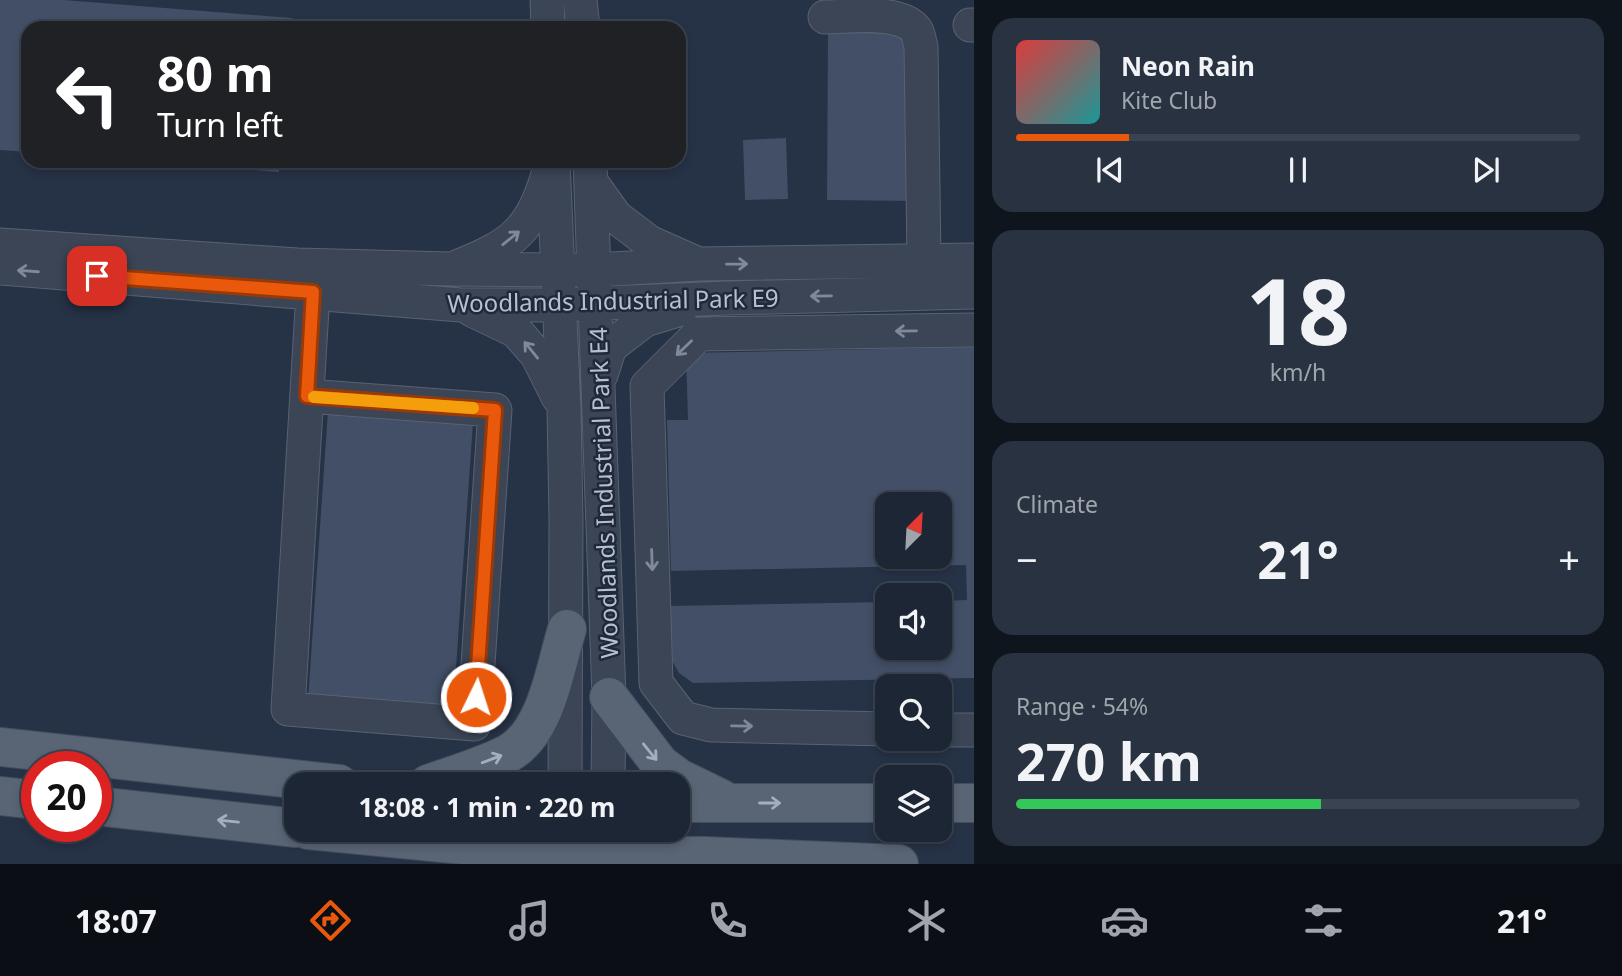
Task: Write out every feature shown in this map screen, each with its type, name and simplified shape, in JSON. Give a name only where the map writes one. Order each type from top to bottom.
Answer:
[{"type":"main road","points":[[458,772],[509,752],[530,735],[543,709],[567,629]]},
{"type":"main road","points":[[609,698],[660,764],[679,778],[730,803]]},
{"type":"main road","points":[[0,747],[284,778]]},
{"type":"main road","points":[[0,796],[21,798]]},
{"type":"main road","points":[[690,803],[875,803]]},
{"type":"main road","points":[[952,803],[974,803]]},
{"type":"main road","points":[[112,808],[284,827]]},
{"type":"main road","points":[[416,842],[482,864]]},
{"type":"main road","points":[[432,842],[608,850],[700,860],[899,864]]},
{"type":"street","points":[[547,0],[548,21]]},
{"type":"street","points":[[580,0],[582,21]]},
{"type":"street","points":[[825,17],[887,16],[903,20],[916,30],[921,46],[924,261]]},
{"type":"street","points":[[450,269],[500,247],[522,229],[539,205],[551,168]]},
{"type":"street","name":"Woodlands Industrial Park E4","points":[[553,168],[564,409],[567,629],[565,772]]},
{"type":"street","points":[[591,171],[616,217],[649,242],[699,264]]},
{"type":"street","name":"Woodlands Industrial Park E4","points":[[591,171],[609,698],[608,772]]},
{"type":"street","name":"Woodlands Industrial Park E9","points":[[0,245],[190,270],[313,292],[461,305],[558,305],[974,292]]},
{"type":"street","name":"Woodlands Industrial Park E9","points":[[0,268],[190,270],[297,265],[596,270],[699,264],[974,260]]},
{"type":"street","points":[[307,396],[495,410],[474,724],[288,709],[313,292]]},
{"type":"street","points":[[598,384],[610,346],[645,320],[727,298]]},
{"type":"street","points":[[461,305],[516,331],[537,355],[564,409]]},
{"type":"street","points":[[875,729],[710,725],[683,718],[656,683],[647,386],[699,334],[974,330]]},
{"type":"street","points":[[952,730],[974,730]]},
{"type":"building","points":[[0,0],[64,0],[292,18],[292,21],[21,21],[21,152],[0,150]]},
{"type":"building","points":[[828,31],[915,34],[914,201],[827,200]]},
{"type":"building","points":[[786,138],[788,199],[745,200],[743,140]]},
{"type":"building","points":[[227,168],[279,168],[279,172]]},
{"type":"building","points":[[974,347],[974,678],[952,678],[952,674],[875,674],[875,680],[693,683],[679,673],[670,657],[669,606],[875,602],[875,660],[952,660],[952,601],[967,600],[966,565],[952,565],[952,492],[875,492],[875,567],[671,571],[667,420],[688,420],[686,353]]},
{"type":"building","points":[[328,411],[473,422],[453,711],[308,700]]},
{"type":"slow traffic","points":[[314,397],[473,408]]},
{"type":"route","points":[[97,276],[313,292],[307,396],[495,410],[476,697]]}]
